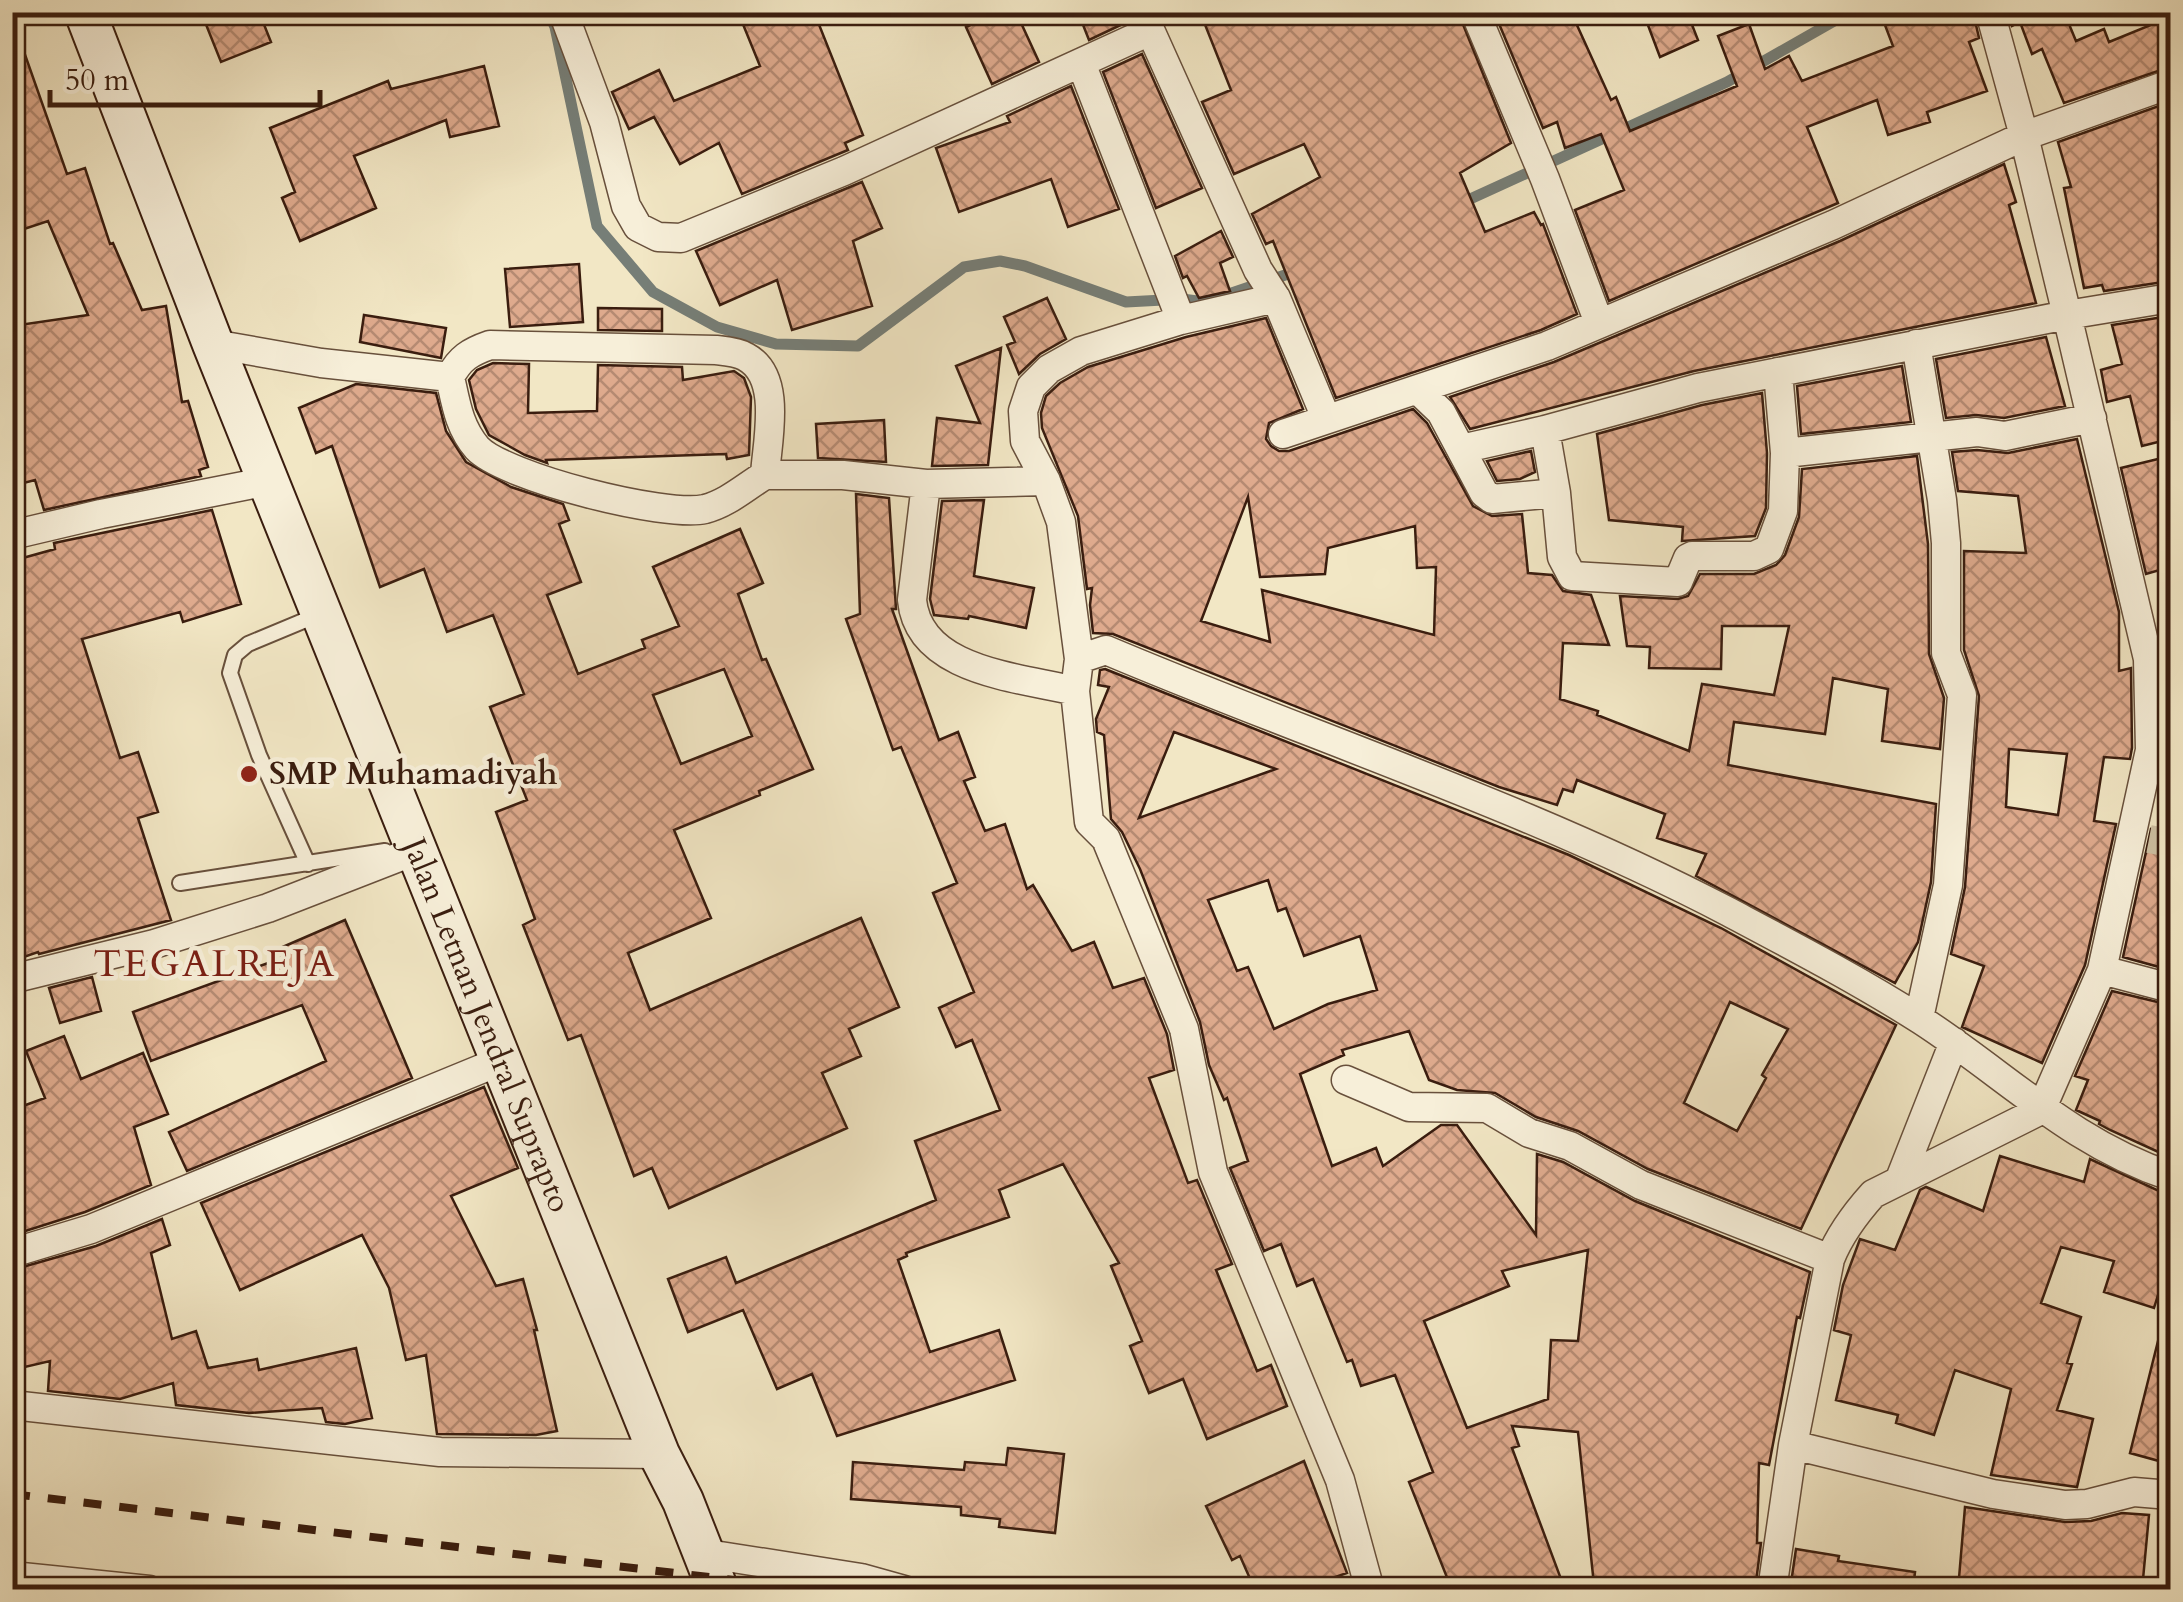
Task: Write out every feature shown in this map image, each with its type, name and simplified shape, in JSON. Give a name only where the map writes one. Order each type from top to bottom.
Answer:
[{"type":"main road","name":"Jalan Letnan Jendral Suprapto","points":[[85,12],[321,614],[658,1454],[682,1500],[718,1590]]},
{"type":"street","points":[[563,12],[604,122],[626,206],[638,226],[658,237],[681,238],[1081,63],[1146,22],[1326,418]]},
{"type":"street","points":[[1475,12],[1545,179],[1599,323]]},
{"type":"street","points":[[1772,1590],[1793,1445],[1830,1259],[1856,1213],[1873,1194],[2042,1110],[2102,970],[2140,836],[2159,656],[2092,418],[1990,12]]},
{"type":"street","points":[[1081,63],[1175,303]]},
{"type":"street","points":[[1282,434],[1547,346],[1833,225],[2024,136],[2170,84]]},
{"type":"street","points":[[1268,287],[1175,303],[1048,369],[1031,387],[1023,410],[1025,441],[1046,481],[1060,522],[1079,659],[1075,690],[1089,822],[1106,839],[1184,1028],[1213,1172],[1340,1480],[1370,1590]]},
{"type":"street","points":[[1461,448],[1546,430],[1698,388],[2170,298]]},
{"type":"street","points":[[213,344],[321,364],[450,378]]},
{"type":"street","points":[[1916,344],[1933,436],[1946,543],[1946,653],[1962,695],[1948,885],[1919,1018]]},
{"type":"street","points":[[761,477],[770,394],[762,371],[744,355],[490,345],[458,362],[450,378],[460,424],[480,451],[510,468],[637,506],[674,511],[704,509],[733,498],[761,477],[843,475],[926,484],[1046,481]]},
{"type":"street","points":[[1546,430],[1562,558],[1572,576],[1678,582],[1692,556],[1754,556],[1769,549],[1783,511],[1785,453],[1778,372]]},
{"type":"street","points":[[1418,390],[1441,412],[1484,492],[1492,499],[1556,493]]},
{"type":"street","points":[[1785,453],[1977,432],[2005,436],[2092,418]]},
{"type":"street","points":[[12,535],[269,482]]},
{"type":"street","points":[[926,484],[912,600],[921,632],[952,658],[980,669],[1075,690]]},
{"type":"street","points":[[1079,659],[1106,650],[1482,797],[1728,912],[1919,1018],[2042,1110],[2106,1150],[2170,1176]]},
{"type":"street","points":[[12,979],[173,938],[268,908],[416,848]]},
{"type":"street","points":[[2102,970],[2170,988]]},
{"type":"street","points":[[1900,1179],[1954,1042]]},
{"type":"street","points":[[12,1253],[91,1229],[502,1060]]},
{"type":"street","points":[[1346,1080],[1409,1107],[1487,1108],[1530,1133],[1570,1146],[1642,1185],[1830,1259]]},
{"type":"street","points":[[12,1405],[440,1452],[658,1454]]},
{"type":"street","points":[[1793,1445],[1993,1494],[2065,1505],[2087,1504],[2134,1492],[2170,1495]]},
{"type":"street","points":[[701,1553],[861,1578],[904,1590]]},
{"type":"street","points":[[12,1576],[149,1590]]},
{"type":"lane","points":[[308,864],[253,741],[230,673],[235,655],[248,644],[321,614]]},
{"type":"lane","points":[[180,882],[416,848]]},
{"type":"building","points":[[201,12],[259,12],[271,42],[221,62]]},
{"type":"building","points":[[738,12],[814,12],[863,135],[845,143],[848,150],[742,194],[719,143],[680,164],[654,117],[629,129],[612,92],[659,70],[674,101],[760,66]]},
{"type":"building","points":[[998,12],[1016,12],[1039,62],[992,84],[966,27]]},
{"type":"building","points":[[1078,12],[1124,12],[1127,22],[1089,40]]},
{"type":"building","points":[[1200,12],[1458,12],[1511,143],[1460,173],[1485,232],[1534,212],[1543,224],[1577,314],[1541,330],[1336,398],[1273,241],[1266,244],[1252,214],[1320,177],[1304,144],[1234,174],[1202,102],[1231,90]]},
{"type":"building","points":[[1509,12],[1571,12],[1611,100],[1616,97],[1630,131],[1737,86],[1718,36],[1749,24],[1765,69],[1789,56],[1802,81],[1893,46],[1880,12],[1973,12],[1979,38],[1969,42],[1987,91],[1927,112],[1930,122],[1888,135],[1877,100],[1807,127],[1838,203],[1609,301],[1575,210],[1624,190],[1601,134],[1565,148],[1557,122],[1543,128],[1497,19]]},
{"type":"building","points":[[1643,12],[1687,12],[1698,40],[1660,57]]},
{"type":"building","points":[[2008,12],[2064,12],[2076,41],[2104,29],[2109,42],[2170,17],[2170,67],[2064,103],[2042,49],[2032,54],[2020,22],[2012,26]]},
{"type":"building","points":[[17,32],[67,174],[85,168],[110,244],[113,243],[142,310],[166,306],[182,402],[188,401],[208,467],[199,470],[201,476],[44,510],[35,480],[12,486],[12,326],[88,315],[48,221],[12,233],[12,33]]},
{"type":"building","points":[[1142,54],[1202,188],[1156,208],[1103,72]]},
{"type":"building","points":[[484,66],[499,126],[450,137],[446,120],[354,156],[376,208],[300,241],[282,198],[295,192],[270,128],[388,81],[391,89]]},
{"type":"building","points":[[1071,86],[1119,209],[1068,227],[1051,179],[959,212],[936,148],[1010,122],[1007,116]]},
{"type":"building","points":[[2170,102],[2170,210],[2165,211],[2170,281],[2104,291],[2102,285],[2084,288],[2064,188],[2071,187],[2058,142]]},
{"type":"building","points":[[2004,164],[2016,202],[2009,205],[2036,303],[1694,371],[1470,429],[1450,397],[1554,362],[1840,241]]},
{"type":"building","points":[[862,182],[882,228],[853,241],[872,306],[792,330],[777,280],[720,305],[696,251]]},
{"type":"building","points":[[1221,231],[1233,257],[1220,263],[1230,291],[1199,298],[1187,276],[1183,278],[1175,256]]},
{"type":"building","points":[[579,264],[583,322],[510,327],[505,269]]},
{"type":"building","points":[[1047,298],[1066,339],[1040,354],[1019,374],[1007,345],[1015,342],[1004,317]]},
{"type":"building","points":[[598,308],[662,309],[662,331],[598,330]]},
{"type":"building","points":[[364,315],[446,328],[441,358],[360,342]]},
{"type":"building","points":[[2170,316],[2170,439],[2142,446],[2130,396],[2107,402],[2101,370],[2122,364],[2112,325]]},
{"type":"building","points":[[1266,318],[1303,409],[1269,423],[1266,439],[1279,451],[1413,409],[1427,423],[1473,506],[1492,516],[1522,514],[1528,573],[1552,575],[1563,591],[1591,595],[1609,645],[1563,643],[1560,699],[1598,711],[1597,715],[1689,751],[1702,684],[1774,695],[1789,626],[1722,626],[1721,669],[1649,668],[1650,647],[1627,646],[1620,596],[1678,599],[1688,596],[1700,574],[1754,574],[1776,565],[1785,555],[1799,517],[1802,469],[1917,456],[1928,544],[1929,654],[1944,698],[1940,749],[1882,741],[1888,689],[1833,678],[1825,734],[1734,722],[1728,765],[1936,804],[1931,882],[1918,942],[1895,983],[1696,876],[1706,854],[1657,838],[1665,814],[1577,780],[1573,792],[1563,789],[1557,805],[1499,787],[1113,634],[1093,633],[1092,588],[1087,589],[1078,516],[1042,428],[1046,396],[1088,367]],"holes":[[[1248,497],[1260,577],[1325,574],[1328,548],[1415,526],[1417,568],[1436,567],[1434,635],[1262,590],[1270,642],[1201,621]]]},
{"type":"building","points":[[2046,337],[2065,406],[2004,418],[1946,418],[1936,359]]},
{"type":"building","points":[[1001,348],[988,465],[932,466],[937,418],[980,423],[956,366]]},
{"type":"building","points":[[493,363],[529,364],[528,413],[597,411],[598,365],[682,367],[683,380],[734,371],[744,378],[751,397],[749,455],[727,459],[726,454],[546,460],[547,463],[489,435],[476,409],[469,380],[477,370]]},
{"type":"building","points":[[1902,366],[1911,422],[1801,434],[1797,386]]},
{"type":"building","points":[[356,384],[436,393],[446,431],[466,462],[511,487],[563,504],[569,520],[559,524],[581,582],[547,595],[578,674],[645,648],[642,640],[679,626],[653,567],[740,529],[763,583],[738,594],[762,660],[766,659],[813,769],[674,830],[711,918],[628,953],[650,1010],[861,918],[899,1007],[849,1029],[861,1056],[822,1073],[847,1128],[669,1208],[652,1168],[634,1176],[581,1035],[568,1040],[523,925],[535,919],[496,812],[527,800],[490,707],[524,694],[493,615],[447,632],[424,569],[380,587],[332,446],[316,453],[299,408]],"holes":[[[724,669],[752,736],[681,764],[653,695]]]},
{"type":"building","points":[[1762,393],[1766,508],[1755,536],[1682,541],[1683,527],[1609,520],[1597,434]]},
{"type":"building","points":[[884,420],[886,462],[818,458],[816,424]]},
{"type":"building","points":[[2077,439],[2119,612],[2119,671],[2131,668],[2132,748],[2130,759],[2104,757],[2094,821],[2116,824],[2085,965],[2042,1063],[1962,1027],[1984,966],[1951,954],[1965,887],[1979,696],[1964,650],[1964,551],[2026,553],[2018,496],[1958,491],[1952,452],[2008,453]],"holes":[[[2009,749],[2067,754],[2058,815],[2006,807]]]},
{"type":"building","points":[[1531,451],[1535,472],[1520,479],[1497,481],[1487,461]]},
{"type":"building","points":[[2162,458],[2170,493],[2170,567],[2146,574],[2121,468]]},
{"type":"building","points":[[856,494],[889,498],[896,609],[892,609],[939,740],[958,732],[975,777],[964,781],[985,831],[1005,824],[1027,889],[1033,885],[1072,951],[1094,942],[1113,988],[1144,978],[1167,1034],[1174,1070],[1149,1078],[1188,1183],[1197,1180],[1232,1264],[1216,1270],[1257,1371],[1271,1365],[1287,1406],[1207,1439],[1183,1379],[1149,1393],[1130,1346],[1142,1341],[1111,1266],[1119,1263],[1063,1164],[999,1190],[1009,1217],[906,1253],[898,1260],[930,1352],[999,1330],[1015,1380],[837,1436],[812,1374],[777,1389],[743,1310],[688,1332],[668,1279],[726,1257],[736,1283],[936,1200],[915,1141],[1000,1110],[972,1040],[956,1047],[939,1008],[974,992],[933,893],[957,883],[901,747],[893,750],[846,619],[860,614]]},
{"type":"building","points":[[984,500],[974,576],[1034,588],[1026,628],[969,616],[968,619],[934,615],[930,599],[942,501]]},
{"type":"building","points":[[212,510],[241,604],[183,622],[180,612],[82,639],[120,758],[138,752],[158,812],[138,818],[171,920],[12,961],[12,561],[55,549],[54,543]]},
{"type":"building","points":[[2170,661],[2170,763],[2165,762],[2166,662]]},
{"type":"building","points":[[1100,670],[1569,855],[1721,928],[1896,1025],[1801,1229],[1648,1169],[1578,1131],[1536,1117],[1495,1093],[1457,1090],[1429,1080],[1409,1031],[1342,1050],[1344,1055],[1300,1074],[1332,1166],[1376,1148],[1383,1166],[1441,1125],[1457,1125],[1536,1235],[1537,1154],[1563,1162],[1635,1201],[1810,1272],[1800,1318],[1797,1317],[1769,1465],[1759,1463],[1757,1543],[1761,1543],[1755,1590],[1654,1590],[1654,1584],[1594,1585],[1578,1432],[1512,1426],[1519,1446],[1512,1448],[1561,1579],[1513,1590],[1452,1590],[1409,1482],[1433,1472],[1395,1375],[1361,1386],[1313,1279],[1297,1286],[1281,1244],[1264,1251],[1230,1168],[1248,1161],[1227,1098],[1224,1100],[1209,1065],[1200,1022],[1140,869],[1111,819],[1104,735],[1097,732],[1096,719],[1109,687],[1098,685]],"holes":[[[1174,732],[1276,769],[1139,818]],[[1268,880],[1278,911],[1286,908],[1304,956],[1360,936],[1377,990],[1328,1004],[1274,1029],[1248,967],[1237,971],[1208,900]],[[1730,1002],[1788,1029],[1737,1131],[1684,1103]],[[1588,1250],[1578,1341],[1551,1340],[1548,1399],[1467,1428],[1424,1321],[1509,1286],[1502,1271]]]},
{"type":"building","points":[[2151,829],[2170,833],[2170,970],[2123,957]]},
{"type":"building","points":[[345,920],[412,1078],[187,1171],[169,1132],[326,1061],[302,1005],[151,1061],[133,1012],[282,958],[278,949]]},
{"type":"building","points":[[92,977],[101,1011],[60,1023],[49,988]]},
{"type":"building","points":[[2112,991],[2170,1005],[2170,1143],[2165,1155],[2076,1110],[2088,1080],[2075,1076]]},
{"type":"building","points":[[64,1036],[81,1079],[143,1053],[168,1114],[134,1127],[151,1185],[16,1234],[12,1226],[12,1110],[45,1098],[26,1051]]},
{"type":"building","points":[[484,1087],[518,1168],[451,1196],[496,1286],[523,1279],[557,1431],[536,1435],[437,1434],[426,1355],[406,1360],[389,1288],[362,1235],[240,1290],[201,1203]]},
{"type":"building","points":[[2000,1156],[2084,1182],[2090,1159],[2170,1196],[2170,1256],[2154,1308],[2104,1292],[2114,1261],[2061,1247],[2041,1303],[2081,1317],[2067,1363],[2072,1364],[2057,1410],[2093,1419],[2077,1487],[1991,1475],[2011,1389],[1955,1370],[1934,1435],[1896,1423],[1898,1415],[1836,1400],[1851,1335],[1834,1330],[1843,1285],[1860,1239],[1895,1250],[1920,1190],[1926,1187],[1983,1211]]},
{"type":"building","points":[[162,1219],[170,1245],[151,1253],[172,1339],[196,1331],[208,1368],[257,1359],[259,1370],[356,1348],[372,1418],[345,1424],[326,1422],[322,1408],[249,1413],[176,1405],[173,1383],[120,1399],[48,1391],[50,1361],[12,1370],[12,1270],[96,1246]]},
{"type":"building","points":[[2160,1333],[2170,1334],[2170,1464],[2130,1453]]},
{"type":"building","points":[[1008,1448],[1064,1454],[1055,1533],[999,1527],[1000,1519],[961,1515],[961,1507],[851,1499],[853,1462],[964,1470],[965,1462],[1006,1465]]},
{"type":"building","points":[[1304,1461],[1347,1573],[1298,1590],[1255,1590],[1240,1556],[1232,1560],[1206,1506]]},
{"type":"building","points":[[1965,1507],[2065,1522],[2091,1521],[2122,1513],[2149,1515],[2142,1590],[1958,1590]]},
{"type":"building","points":[[1796,1549],[1839,1556],[1838,1561],[1915,1572],[1913,1590],[1790,1590]]},
{"type":"waterway","points":[[548,12],[555,27],[597,226],[653,292],[717,327],[776,344],[858,346],[964,267],[1000,261],[1126,302],[1205,302],[1297,271]]},
{"type":"waterway","points":[[1457,205],[1727,82],[1850,12]]},
{"type":"tunnel","points":[[2149,839],[2170,843]]},
{"type":"railway","points":[[12,1494],[767,1584],[790,1590]]},
{"type":"place","name":"SMP Muhamadiyah","points":[[249,774]]},
{"type":"district","name":"TEGALREJA","points":[[215,964]]}]
